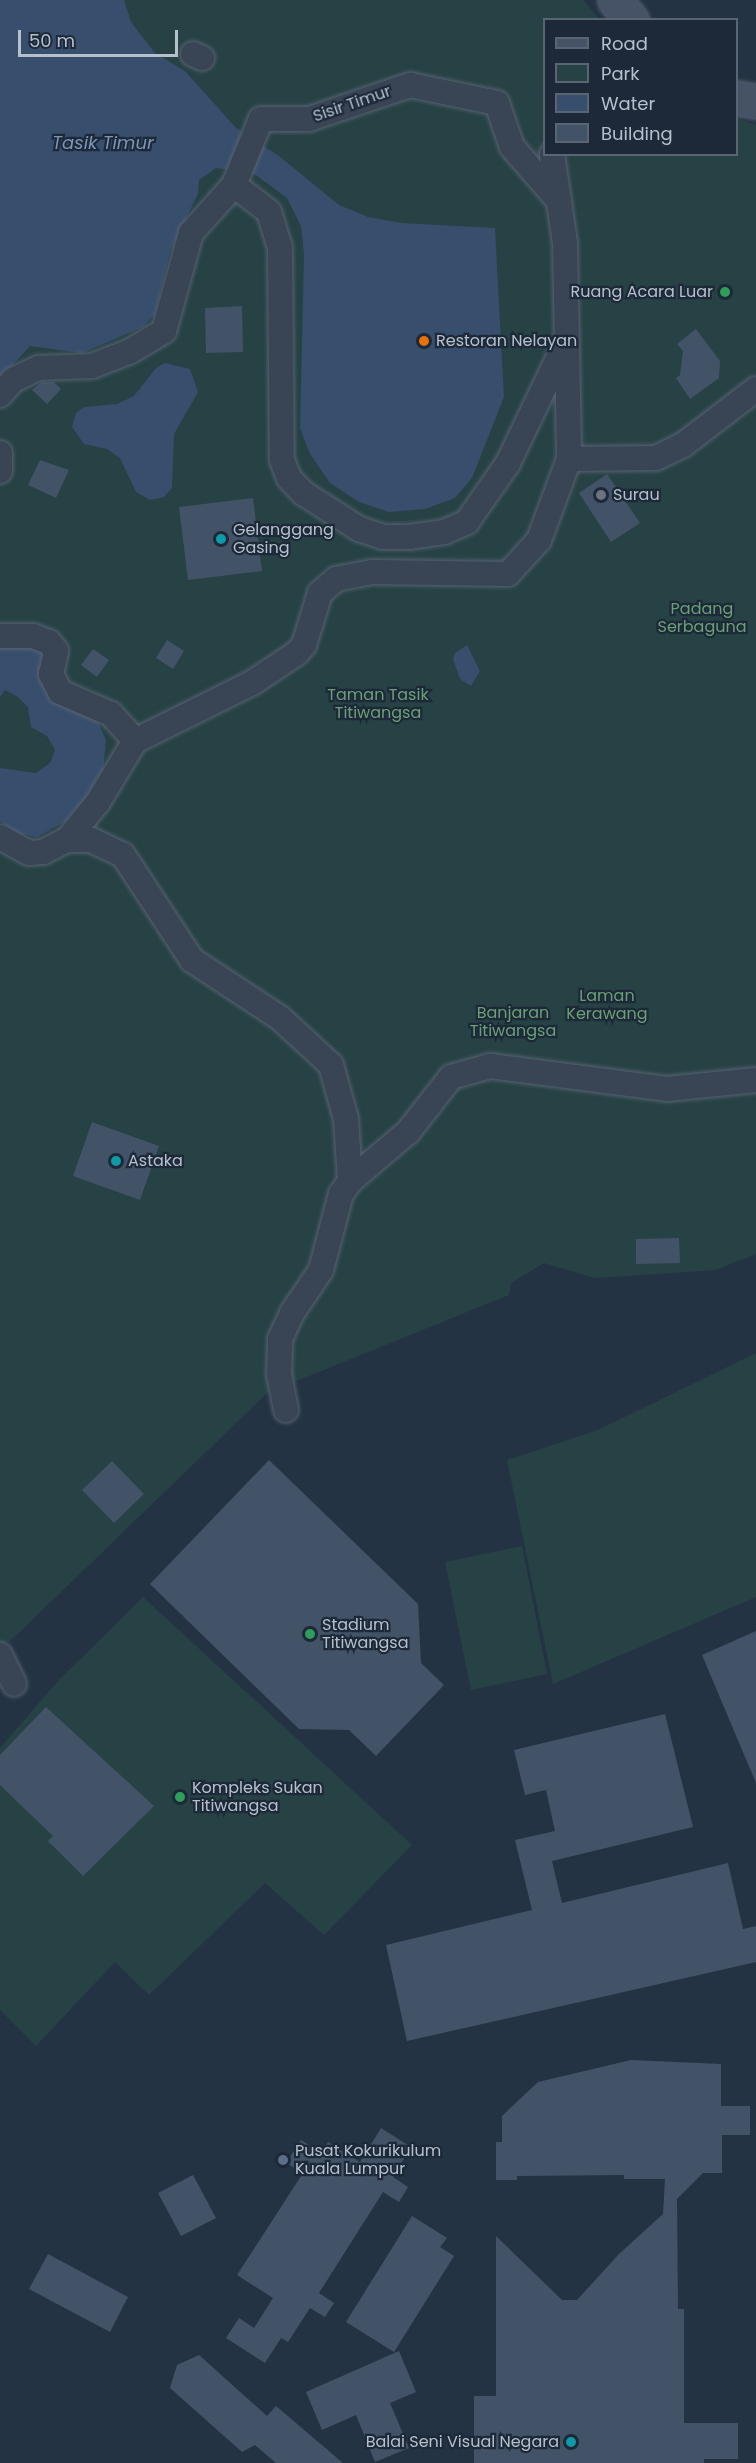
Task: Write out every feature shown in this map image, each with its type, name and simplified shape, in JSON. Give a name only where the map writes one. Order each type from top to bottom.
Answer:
[{"type":"street","points":[[615,0],[630,18]]},
{"type":"street","name":"Sisir Timur","points":[[234,184],[252,147],[261,118],[309,119],[410,85],[497,103],[512,147],[559,201]]},
{"type":"street","points":[[738,98],[756,101]]},
{"type":"street","points":[[0,837],[29,852],[43,852],[67,840],[98,802],[135,741],[285,663],[304,645],[316,602],[336,579],[373,572],[508,574],[539,540],[569,459],[565,243],[552,156]]},
{"type":"street","points":[[0,395],[13,380],[39,368],[92,366],[129,352],[164,331],[191,233],[234,184],[269,212],[280,247],[282,460],[289,478],[303,493],[359,529],[383,537],[409,537],[444,532],[467,522],[507,463],[567,340]]},
{"type":"street","points":[[569,459],[656,458],[683,445],[756,389]]},
{"type":"street","points":[[0,453],[0,471]]},
{"type":"street","points":[[0,636],[23,635],[49,642],[56,651],[51,674],[60,692],[111,714],[135,741]]},
{"type":"street","points":[[67,840],[91,840],[123,855],[192,960],[280,1018],[327,1060],[340,1085],[350,1181]]},
{"type":"street","points":[[286,1410],[279,1375],[280,1339],[292,1313],[321,1270],[338,1204],[350,1181],[408,1132],[451,1077],[477,1067],[509,1066],[666,1089],[756,1080]]},
{"type":"green space","name":"Taman Tasik Titiwangsa","points":[[0,0],[583,0],[598,18],[543,18],[543,156],[738,156],[738,118],[756,125],[756,1254],[716,1270],[595,1278],[544,1263],[511,1283],[509,1295],[267,1393],[0,1651]]},
{"type":"green space","points":[[756,1353],[756,1597],[553,1684],[507,1460],[598,1430]]},
{"type":"green space","points":[[522,1546],[547,1674],[471,1690],[445,1562]]},
{"type":"green space","name":"Kompleks Sukan Titiwangsa","points":[[143,1597],[412,1845],[324,1935],[265,1883],[149,1995],[115,1962],[36,2046],[0,2010],[0,1748],[58,1681]]},
{"type":"water","name":"Tasik Timur","points":[[0,0],[124,0],[131,22],[155,53],[185,71],[236,128],[279,156],[339,205],[368,217],[401,223],[495,228],[504,397],[472,478],[455,498],[425,509],[389,512],[359,502],[330,483],[310,454],[300,428],[304,255],[301,226],[287,198],[253,173],[216,168],[199,180],[198,194],[170,251],[155,314],[143,327],[82,353],[30,346],[0,379]]},
{"type":"water","points":[[165,363],[190,369],[198,392],[174,434],[172,488],[164,497],[150,500],[136,492],[120,458],[107,449],[84,444],[72,427],[76,413],[84,407],[117,404],[134,396],[156,368]]},
{"type":"water","points":[[0,644],[35,645],[99,724],[106,740],[103,771],[89,794],[66,821],[37,837],[18,833],[0,821],[0,768],[36,773],[50,763],[55,750],[47,736],[31,727],[28,707],[18,697],[5,690],[0,697]]},
{"type":"water","points":[[467,645],[480,671],[471,686],[460,679],[453,659],[455,653]]},
{"type":"building","points":[[242,306],[243,352],[206,353],[205,308]]},
{"type":"building","points":[[696,329],[720,361],[719,378],[690,399],[676,378],[680,375],[683,351],[677,344]]},
{"type":"building","points":[[42,382],[54,382],[61,389],[47,404],[32,390]]},
{"type":"building","points":[[40,460],[69,470],[56,498],[28,485]]},
{"type":"building","points":[[607,474],[640,523],[611,542],[579,493]]},
{"type":"building","name":"Gelanggang Gasing","points":[[253,498],[262,571],[188,580],[179,507]]},
{"type":"building","points":[[167,640],[184,651],[173,669],[156,658]]},
{"type":"building","points":[[93,649],[109,660],[97,677],[81,665]]},
{"type":"building","name":"Astaka","points":[[92,1122],[159,1146],[140,1200],[73,1176]]},
{"type":"building","points":[[679,1238],[680,1263],[636,1264],[636,1239]]},
{"type":"building","name":"Stadium Titiwangsa","points":[[269,1460],[418,1604],[421,1663],[444,1685],[376,1756],[349,1730],[299,1729],[150,1584]]},
{"type":"building","points":[[112,1461],[144,1494],[114,1523],[82,1490]]},
{"type":"building","points":[[756,1631],[756,1783],[702,1655]]},
{"type":"building","points":[[46,1707],[154,1806],[83,1876],[48,1841],[53,1836],[0,1785],[0,1755]]},
{"type":"building","points":[[665,1714],[693,1827],[552,1861],[562,1903],[728,1863],[743,1929],[756,1926],[756,1962],[407,2041],[386,1945],[532,1910],[515,1840],[555,1831],[546,1790],[525,1795],[514,1750]]},
{"type":"building","points":[[631,2060],[721,2064],[721,2106],[750,2106],[750,2135],[722,2135],[722,2173],[703,2173],[677,2199],[678,2309],[684,2309],[684,2423],[738,2423],[738,2459],[704,2459],[704,2463],[474,2463],[474,2396],[496,2396],[496,2236],[562,2300],[577,2300],[619,2254],[663,2214],[665,2179],[624,2179],[624,2175],[517,2176],[517,2180],[496,2180],[496,2142],[502,2142],[502,2116],[538,2082]]},
{"type":"building","points":[[381,2128],[411,2147],[393,2177],[408,2187],[399,2202],[383,2192],[319,2293],[334,2303],[325,2317],[310,2308],[288,2342],[281,2338],[265,2363],[226,2338],[239,2318],[254,2328],[273,2298],[237,2275],[303,2173],[286,2163],[301,2140],[322,2153],[328,2142],[360,2162]]},
{"type":"building","points":[[193,2175],[216,2218],[181,2236],[158,2193]]},
{"type":"building","points":[[412,2216],[447,2238],[440,2247],[454,2256],[394,2352],[346,2322]]},
{"type":"building","points":[[48,2254],[128,2297],[110,2332],[29,2289]]},
{"type":"building","points":[[399,2351],[416,2392],[390,2403],[409,2448],[375,2462],[356,2415],[322,2430],[306,2392]]},
{"type":"building","points":[[199,2355],[267,2416],[276,2406],[343,2463],[276,2463],[255,2445],[242,2452],[170,2388],[177,2365]]},
{"type":"place","name":"Ruang Acara Luar","points":[[725,292]]},
{"type":"place","name":"Restoran Nelayan","points":[[424,341]]},
{"type":"place","name":"Surau","points":[[601,495]]},
{"type":"place","name":"Gelanggang Gasing","points":[[221,539]]},
{"type":"place","name":"Astaka","points":[[116,1161]]},
{"type":"place","name":"Stadium Titiwangsa","points":[[310,1634]]},
{"type":"place","name":"Kompleks Sukan Titiwangsa","points":[[180,1797]]},
{"type":"place","name":"Pusat Kokurikulum Kuala Lumpur","points":[[283,2160]]},
{"type":"place","name":"Balai Seni Visual Negara","points":[[571,2442]]},
{"type":"park label","name":"Padang Serbaguna","points":[[702,618]]},
{"type":"park label","name":"Laman Kerawang","points":[[607,1005]]},
{"type":"park label","name":"Banjaran Titiwangsa","points":[[513,1022]]}]
